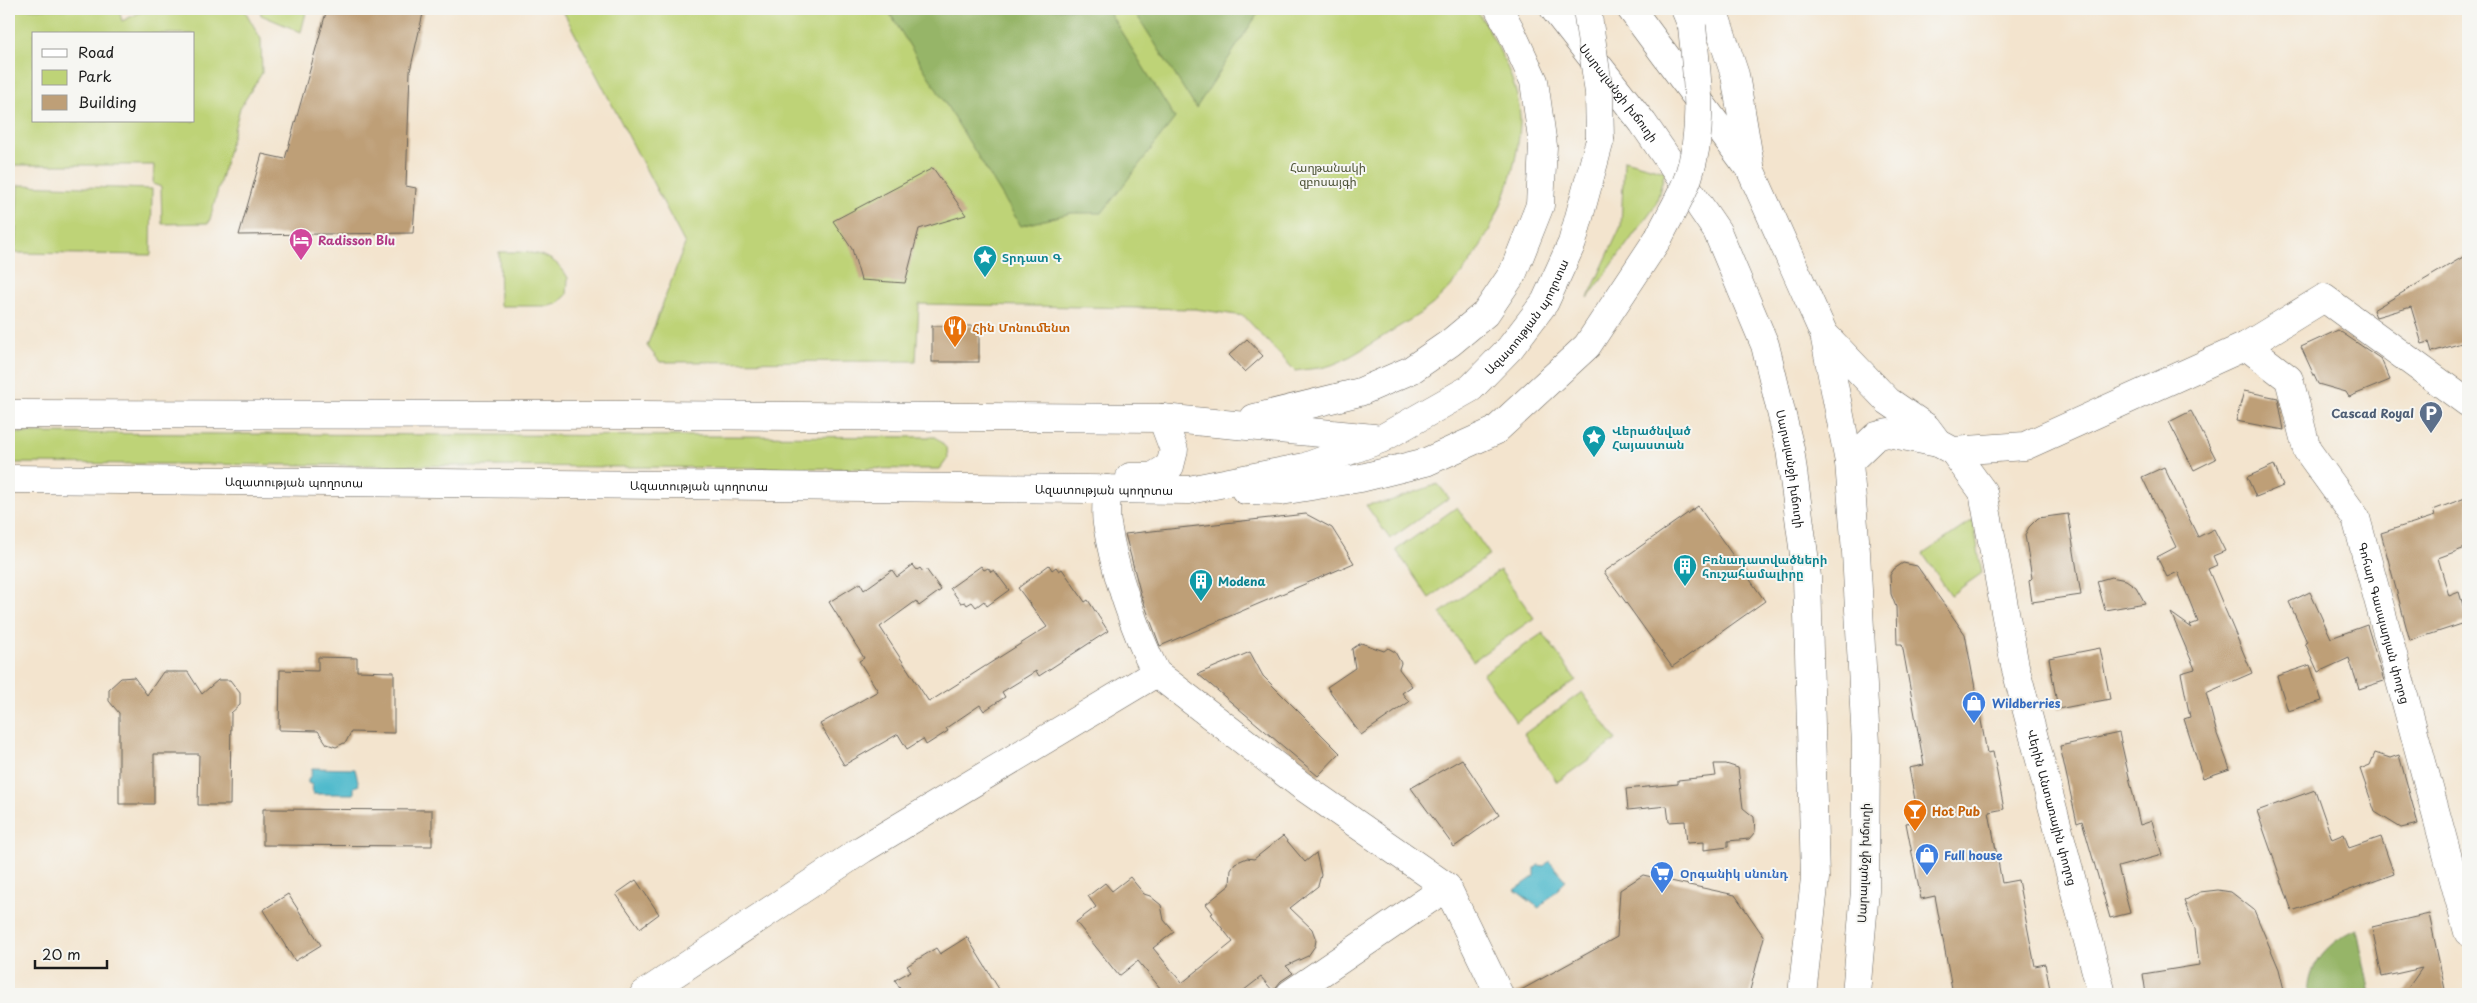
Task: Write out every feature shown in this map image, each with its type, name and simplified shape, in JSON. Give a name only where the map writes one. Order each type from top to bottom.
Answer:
[{"type":"main road","points":[[1227,424],[1282,413],[1360,392],[1412,370],[1450,343],[1486,313],[1513,273],[1540,205],[1543,146],[1534,82],[1499,9]]},
{"type":"main road","name":"Սարալանջի խճուղի","points":[[1554,9],[1643,123],[1717,231],[1765,345],[1790,448],[1807,577],[1816,878],[1802,994]]},
{"type":"main road","name":"Ազատության պողոտա","points":[[9,479],[1190,490],[1305,467],[1381,439],[1471,388],[1510,348],[1544,302],[1572,242],[1600,140],[1599,92],[1587,9]]},
{"type":"main road","name":"Սարալանջի խճուղի","points":[[1631,9],[1751,171],[1824,334],[1849,462],[1856,552],[1866,744],[1865,891],[1856,994]]},
{"type":"main road","points":[[1713,9],[1734,75],[1751,171]]},
{"type":"main road","points":[[1190,490],[1281,491],[1336,484],[1426,462],[1495,431],[1550,382],[1587,346],[1659,237],[1688,179],[1696,142],[1700,105],[1689,17]]},
{"type":"main road","points":[[1849,462],[1876,436],[1888,433],[1945,447],[2025,446],[2246,346],[2324,298],[2468,403]]},
{"type":"main road","name":"Վերին Անտառային փողոց","points":[[1824,334],[1888,401],[1926,427],[1983,492],[2015,666],[2102,994]]},
{"type":"main road","name":"Գոհար Գասպարյան փողոց","points":[[2246,346],[2289,379],[2307,450],[2356,518],[2468,932]]},
{"type":"main road","points":[[9,414],[1162,418],[1381,439]]},
{"type":"main road","points":[[1020,488],[1045,479],[1152,477],[1170,466],[1174,450],[1162,418]]},
{"type":"main road","points":[[1107,489],[1107,523],[1120,575],[1143,647],[1156,674],[1302,786],[1447,886],[1499,994]]},
{"type":"main road","points":[[644,994],[863,849],[1156,674]]},
{"type":"main road","points":[[1290,994],[1447,886]]},
{"type":"green space","points":[[9,9],[119,9],[122,21],[147,9],[244,9],[261,39],[262,73],[240,108],[209,223],[162,224],[161,187],[153,184],[154,165],[9,165]]},
{"type":"green space","points":[[260,9],[307,9],[301,32],[261,15]]},
{"type":"green space","name":"Հաղթանակի զբոսայգի","points":[[562,9],[1476,9],[1499,49],[1517,95],[1520,124],[1517,148],[1512,173],[1493,222],[1481,245],[1450,287],[1433,304],[1414,317],[1347,358],[1325,367],[1295,371],[1244,316],[1195,309],[919,304],[916,361],[660,362],[647,346],[685,244]]},
{"type":"green space","points":[[887,9],[1107,9],[1175,118],[1102,213],[1071,213],[1021,226]]},
{"type":"green space","points":[[1133,9],[1261,9],[1196,108]]},
{"type":"green space","points":[[1624,160],[1665,171],[1656,204],[1588,298],[1621,226]]},
{"type":"green space","points":[[18,185],[152,189],[151,255],[15,253]]},
{"type":"green space","points":[[499,252],[529,253],[547,257],[555,262],[568,278],[567,295],[557,304],[549,306],[500,306]]},
{"type":"green space","points":[[9,433],[936,437],[947,449],[948,458],[940,469],[9,463]]},
{"type":"green space","points":[[1438,484],[1449,498],[1390,539],[1366,505],[1390,501]]},
{"type":"green space","points":[[1457,507],[1490,555],[1429,598],[1396,550]]},
{"type":"green space","points":[[1973,520],[1982,573],[1951,595],[1923,554]]},
{"type":"green space","points":[[1500,570],[1534,618],[1473,661],[1440,613]]},
{"type":"green space","points":[[1543,633],[1576,680],[1516,722],[1483,674]]},
{"type":"green space","points":[[1582,692],[1616,740],[1557,782],[1524,734]]},
{"type":"green space","points":[[2357,929],[2370,994],[2308,994],[2312,972],[2322,954],[2337,940]]},
{"type":"water","points":[[312,768],[355,769],[359,785],[354,787],[354,794],[313,794],[312,785],[308,783]]},
{"type":"water","points":[[1549,861],[1566,881],[1539,908],[1515,890],[1535,876],[1535,868],[1538,865],[1544,866]]},
{"type":"building","points":[[327,9],[424,9],[410,71],[406,186],[416,188],[413,233],[239,235],[262,154],[285,159]]},
{"type":"building","points":[[933,168],[966,215],[919,229],[905,283],[861,280],[852,249],[833,221]]},
{"type":"building","points":[[2468,254],[2468,341],[2432,352],[2429,342],[2422,344],[2411,307],[2376,317],[2373,310]]},
{"type":"building","points":[[932,326],[979,326],[979,362],[932,362]]},
{"type":"building","points":[[2338,330],[2381,359],[2390,380],[2349,397],[2346,392],[2318,384],[2301,347]]},
{"type":"building","points":[[1247,339],[1263,356],[1245,372],[1229,355]]},
{"type":"building","points":[[2244,391],[2278,398],[2284,430],[2236,421]]},
{"type":"building","points":[[2191,411],[2216,459],[2194,470],[2169,422]]},
{"type":"building","points":[[2274,465],[2283,486],[2256,497],[2247,477]]},
{"type":"building","points":[[2164,467],[2198,537],[2214,529],[2225,551],[2213,556],[2217,565],[2208,569],[2252,673],[2206,693],[2217,734],[2230,769],[2203,778],[2184,719],[2190,717],[2181,673],[2195,669],[2171,613],[2192,628],[2190,625],[2198,622],[2178,572],[2167,577],[2157,557],[2176,547],[2142,477]]},
{"type":"building","points":[[2468,497],[2468,547],[2438,558],[2449,596],[2459,592],[2468,622],[2410,641],[2381,533],[2435,516],[2433,510]]},
{"type":"building","name":"Բռնադատվածների հուշահամալիրը","points":[[1698,506],[1765,601],[1672,667],[1604,572]]},
{"type":"building","name":"Modena","points":[[1306,514],[1332,528],[1354,563],[1160,646],[1141,595],[1125,534]]},
{"type":"building","points":[[2068,514],[2081,595],[2032,602],[2029,581],[2032,578],[2025,535],[2029,527],[2038,518]]},
{"type":"building","points":[[1903,563],[1917,566],[1965,634],[1987,753],[1993,752],[2004,809],[1989,812],[2002,883],[2018,880],[2035,966],[2045,964],[2051,994],[1953,994],[1935,896],[1921,899],[1906,823],[1919,821],[1909,768],[1924,765],[1902,644],[1897,644],[1896,607],[1891,594],[1890,575],[1894,569]]},
{"type":"building","points":[[913,565],[917,570],[920,568],[923,572],[926,569],[941,590],[919,606],[916,601],[880,627],[929,702],[1047,627],[1018,588],[1049,565],[1052,570],[1056,567],[1059,571],[1062,569],[1085,602],[1088,600],[1108,631],[1039,676],[1036,671],[1002,692],[1005,697],[984,711],[980,705],[946,728],[948,731],[926,745],[923,739],[907,749],[898,734],[844,765],[820,724],[878,691],[859,661],[864,658],[829,602],[860,583],[864,590],[892,570],[897,577]]},
{"type":"building","points":[[981,566],[984,570],[988,568],[991,572],[994,570],[1009,590],[987,606],[984,601],[976,607],[972,602],[967,605],[965,602],[961,603],[950,588]]},
{"type":"building","points":[[2111,577],[2126,580],[2136,587],[2145,603],[2105,610],[2097,581]]},
{"type":"building","points":[[2310,592],[2331,638],[2367,625],[2384,681],[2359,689],[2349,658],[2318,672],[2289,602]]},
{"type":"building","points":[[1361,643],[1384,651],[1388,648],[1395,652],[1401,663],[1399,669],[1412,686],[1402,693],[1409,702],[1361,735],[1327,687],[1355,668],[1352,649]]},
{"type":"building","points":[[2100,648],[2110,699],[2058,709],[2049,658]]},
{"type":"building","points":[[1250,652],[1263,676],[1340,753],[1318,776],[1198,674]]},
{"type":"building","points":[[318,657],[357,658],[357,671],[394,672],[394,733],[351,732],[346,742],[336,747],[327,744],[318,731],[279,730],[280,670],[318,671]]},
{"type":"building","points":[[2310,665],[2322,701],[2288,711],[2277,676]]},
{"type":"building","points":[[163,672],[188,672],[202,694],[218,680],[230,680],[240,693],[240,705],[231,713],[230,805],[198,805],[199,754],[154,754],[154,804],[119,804],[119,713],[109,701],[109,689],[121,678],[134,677],[147,695]]},
{"type":"building","points":[[2119,733],[2140,825],[2152,821],[2162,855],[2118,867],[2130,913],[2110,918],[2082,821],[2077,823],[2060,746]]},
{"type":"building","points":[[2375,753],[2390,758],[2399,755],[2418,824],[2401,828],[2375,812],[2360,769],[2370,765]]},
{"type":"building","points":[[1462,759],[1499,815],[1454,847],[1411,788]]},
{"type":"building","points":[[1714,764],[1726,764],[1738,768],[1743,808],[1754,817],[1755,832],[1749,839],[1728,841],[1728,847],[1704,850],[1704,842],[1687,843],[1685,821],[1669,822],[1667,806],[1628,810],[1626,789],[1678,784],[1678,780],[1716,776]]},
{"type":"building","points":[[2315,790],[2332,839],[2344,834],[2349,848],[2381,837],[2394,874],[2292,911],[2257,811]]},
{"type":"building","points":[[263,809],[432,810],[432,846],[263,845]]},
{"type":"building","points":[[1283,836],[1305,862],[1316,853],[1321,875],[1318,886],[1290,908],[1312,929],[1316,940],[1315,946],[1308,956],[1286,966],[1293,973],[1281,981],[1273,991],[1261,977],[1239,994],[1165,994],[1138,961],[1119,976],[1076,922],[1096,907],[1088,896],[1105,883],[1112,891],[1130,877],[1144,894],[1150,896],[1161,905],[1164,920],[1174,932],[1153,948],[1182,983],[1233,942],[1211,914],[1213,913],[1206,904],[1230,885],[1231,869],[1235,863],[1247,858],[1254,859]]},
{"type":"building","points":[[1643,875],[1735,895],[1764,937],[1749,994],[1514,994],[1617,937],[1620,890]]},
{"type":"building","points":[[636,880],[659,914],[640,928],[616,894]]},
{"type":"building","points":[[2218,890],[2231,892],[2254,910],[2279,969],[2285,994],[2146,994],[2143,974],[2199,965],[2195,929],[2184,901],[2200,892]]},
{"type":"building","points":[[288,894],[321,945],[295,961],[263,910]]},
{"type":"building","points":[[2429,914],[2446,994],[2404,994],[2422,968],[2382,977],[2372,927]]},
{"type":"building","points":[[967,937],[1002,994],[903,994],[895,980],[911,971],[907,966],[936,948],[940,954]]},
{"type":"place","name":"Radisson Blu","points":[[301,261]]},
{"type":"place","name":"Տրդատ Գ","points":[[985,278]]},
{"type":"place","name":"Հին Մոնումենտ","points":[[955,348]]},
{"type":"place","name":"Cascad Royal","points":[[2431,434]]},
{"type":"place","name":"Վերածնված Հայաստան","points":[[1594,458]]},
{"type":"place","name":"Բռնադատվածների հուշահամալիրը","points":[[1685,587]]},
{"type":"place","name":"Modena","points":[[1201,602]]},
{"type":"place","name":"Wildberries","points":[[1974,724]]},
{"type":"place","name":"Hot Pub","points":[[1915,832]]},
{"type":"place","name":"Full house","points":[[1927,876]]},
{"type":"place","name":"Օրգանիկ սնունդ","points":[[1662,894]]}]
